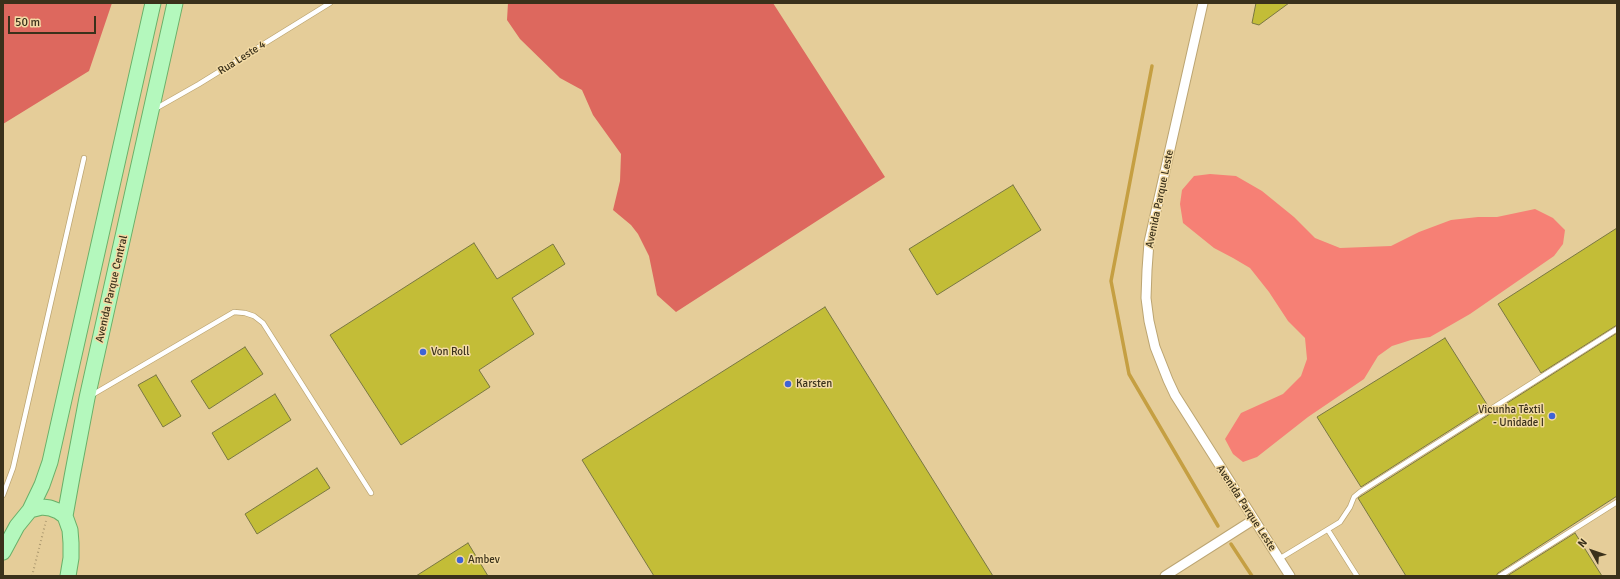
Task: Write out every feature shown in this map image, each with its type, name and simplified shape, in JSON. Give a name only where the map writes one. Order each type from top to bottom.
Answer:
[{"type":"main road","name":"Avenida Parque Central","points":[[3,552],[17,526],[30,510],[42,485],[50,462],[153,3]]},
{"type":"main road","name":"Avenida Parque Central","points":[[68,576],[71,558],[71,543],[70,530],[65,516],[87,398],[175,3]]},
{"type":"main road","points":[[30,510],[42,507],[50,508],[65,516]]},
{"type":"street","name":"Avenida Parque Leste","points":[[1203,3],[1149,242],[1146,270],[1149,321],[1155,347],[1175,395],[1290,576]]},
{"type":"street","points":[[1165,576],[1253,520]]},
{"type":"lane","name":"Rua Leste 4","points":[[152,111],[199,84],[330,3]]},
{"type":"lane","points":[[3,495],[14,468],[84,158]]},
{"type":"lane","points":[[87,398],[234,312],[254,316],[263,323],[371,493]]},
{"type":"lane","points":[[1280,559],[1328,530],[1343,518],[1354,498],[1360,492],[1617,329]]},
{"type":"lane","points":[[1500,576],[1617,502]]},
{"type":"lane","points":[[1328,530],[1357,576]]},
{"type":"shaded area","points":[[3,3],[112,3],[89,71],[3,124]]},
{"type":"shaded area","points":[[508,3],[773,3],[885,177],[676,312],[657,295],[649,256],[638,234],[631,225],[613,210],[620,181],[621,154],[593,115],[582,90],[560,78],[520,39],[507,20]]},
{"type":"shaded area","points":[[1210,174],[1236,176],[1262,191],[1294,217],[1315,238],[1340,248],[1391,246],[1419,232],[1451,220],[1478,217],[1497,217],[1535,209],[1553,218],[1565,230],[1563,244],[1554,256],[1470,314],[1430,337],[1411,340],[1392,346],[1378,356],[1364,379],[1308,417],[1257,457],[1243,462],[1233,454],[1225,439],[1241,413],[1283,394],[1301,376],[1307,359],[1305,338],[1288,321],[1269,292],[1250,268],[1214,248],[1183,223],[1180,204],[1182,190],[1194,176]]},
{"type":"building","points":[[1256,3],[1289,3],[1259,25],[1252,23]]},
{"type":"building","points":[[1013,185],[1041,230],[937,295],[909,249]]},
{"type":"building","name":"Vicunha Têxtil - Unidade I","points":[[1617,228],[1617,325],[1541,373],[1498,304]]},
{"type":"building","name":"Von Roll","points":[[474,243],[497,279],[553,244],[565,264],[512,298],[534,334],[479,370],[490,387],[401,445],[330,335]]},
{"type":"building","name":"Karsten","points":[[825,307],[993,576],[654,576],[582,460]]},
{"type":"building","name":"Vicunha Têxtil - Unidade I","points":[[1617,333],[1617,496],[1498,573],[1496,576],[1406,576],[1358,498]]},
{"type":"building","name":"Vicunha Têxtil - Unidade I","points":[[1445,338],[1488,406],[1361,487],[1317,417]]},
{"type":"building","points":[[245,347],[263,374],[209,409],[191,381]]},
{"type":"building","points":[[156,375],[181,416],[163,427],[138,385]]},
{"type":"building","points":[[275,394],[291,420],[228,460],[212,433]]},
{"type":"building","points":[[317,468],[330,488],[257,534],[245,514]]},
{"type":"building","points":[[1575,533],[1602,576],[1507,576]]},
{"type":"building","name":"Ambev","points":[[468,543],[488,576],[416,576]]},
{"type":"waterway","points":[[1152,66],[1111,281],[1129,374],[1218,526]]},
{"type":"waterway","points":[[1231,544],[1252,576]]},
{"type":"place","name":"Von Roll","points":[[423,352]]},
{"type":"place","name":"Karsten","points":[[788,384]]},
{"type":"place","name":"Vicunha Têxtil - Unidade I","points":[[1552,416]]},
{"type":"place","name":"Ambev","points":[[460,560]]}]
